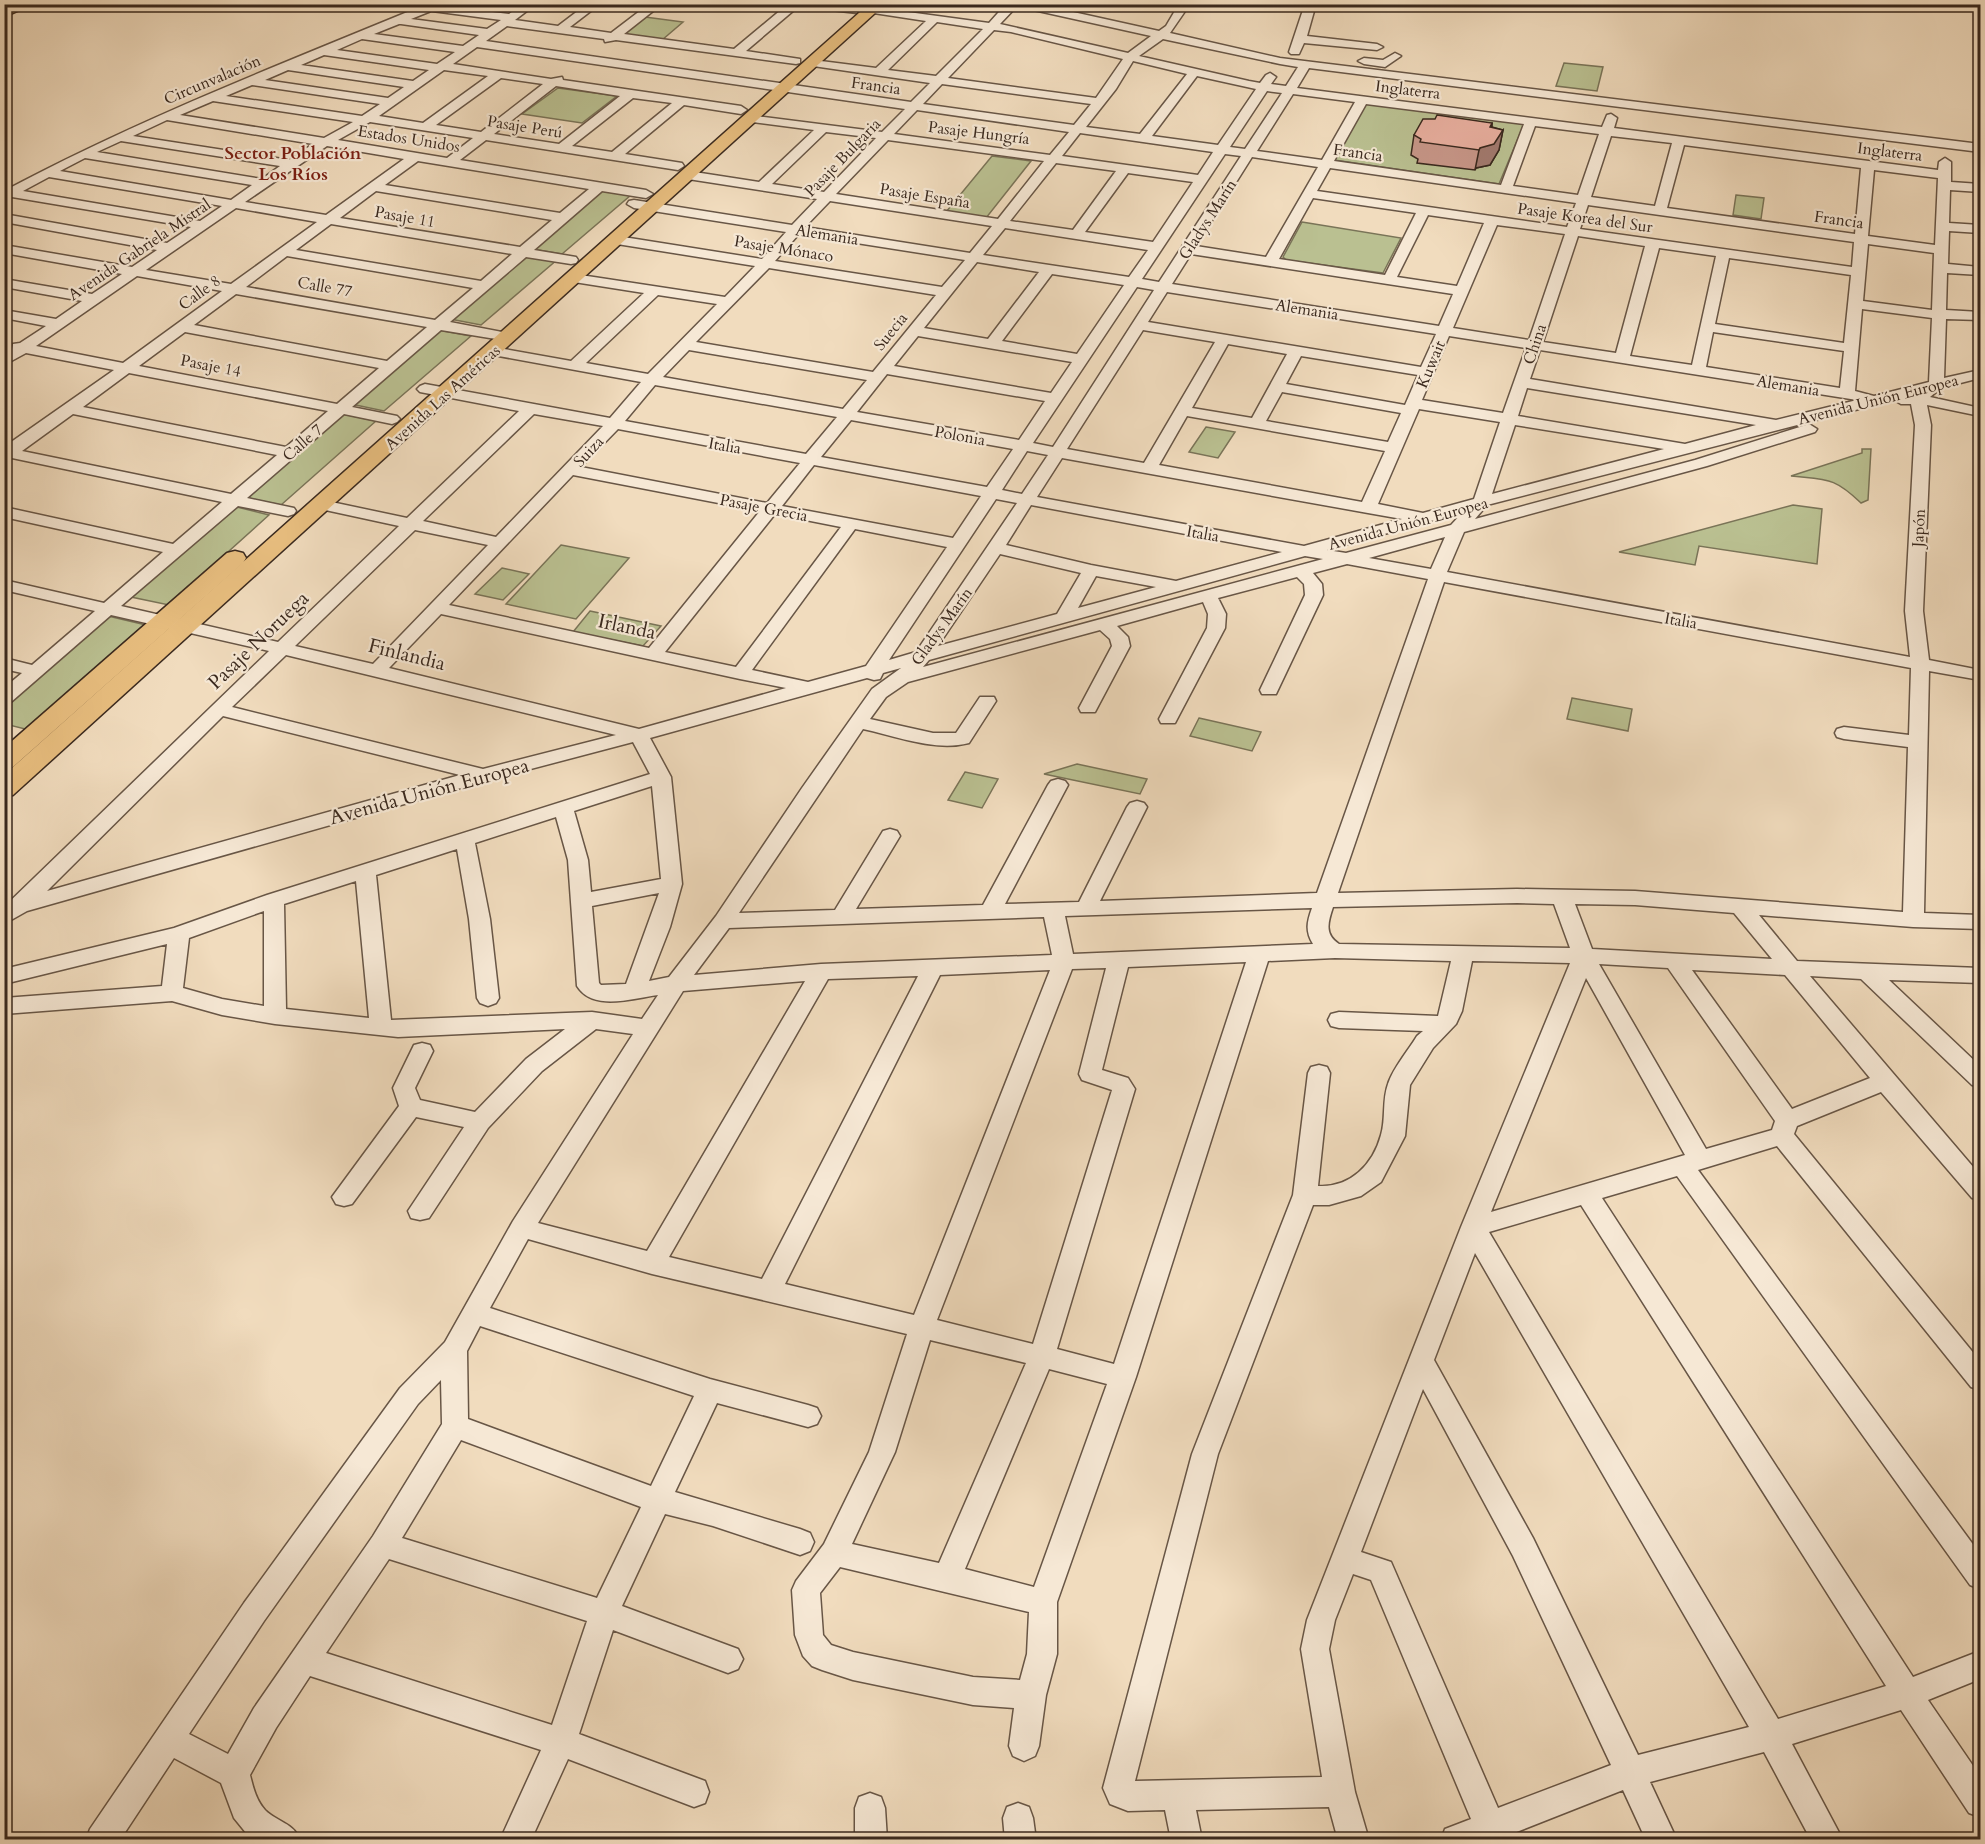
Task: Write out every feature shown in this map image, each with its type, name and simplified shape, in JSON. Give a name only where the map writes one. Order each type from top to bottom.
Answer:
[{"type":"main road","points":[[4,11],[15,4]]},
{"type":"main road","points":[[4,11],[26,4]]},
{"type":"main road","name":"Avenida Las Américas","points":[[777,86],[796,61],[866,8]]},
{"type":"main road","name":"Avenida Las Américas","points":[[4,789],[322,505],[436,391],[496,340],[644,202],[683,171],[777,86],[813,63],[866,8]]},
{"type":"main road","name":"Avenida Las Américas","points":[[573,269],[617,240],[644,202]]},
{"type":"main road","name":"Avenida Las Américas","points":[[9,753],[392,419],[436,391]]},
{"type":"street","name":"Avenida Gabriela Mistral","points":[[4,361],[292,164],[366,119],[531,4]]},
{"type":"street","points":[[561,29],[595,4]]},
{"type":"street","points":[[449,162],[657,4]]},
{"type":"street","points":[[736,53],[795,4]]},
{"type":"street","name":"Inglaterra","points":[[805,4],[866,8],[992,26],[1263,87],[1362,100],[1449,97],[1531,122],[1679,141],[1777,138],[1869,165],[1980,188]]},
{"type":"street","name":"Pasaje Bulgaria","points":[[796,229],[1013,4]]},
{"type":"street","points":[[1020,4],[1288,58],[1449,97],[1616,103],[1777,138],[1980,148]]},
{"type":"street","points":[[1047,4],[1163,33]]},
{"type":"street","name":"Suecia","points":[[653,655],[1099,102],[1118,78],[1130,57],[1173,24],[1185,4]]},
{"type":"street","name":"Gladys Marín","points":[[876,681],[958,544],[991,494],[1263,87],[1288,58],[1300,39],[1311,4]]},
{"type":"street","points":[[1330,4],[1349,8]]},
{"type":"street","points":[[435,6],[561,29],[796,61]]},
{"type":"street","name":"Circunvalación","points":[[8,195],[83,154],[166,116],[435,6]]},
{"type":"street","points":[[879,72],[934,19]]},
{"type":"street","points":[[399,21],[490,33]]},
{"type":"street","points":[[360,36],[465,50]]},
{"type":"street","points":[[1300,39],[1377,47]]},
{"type":"street","name":"Francia","points":[[476,43],[1942,250]]},
{"type":"street","name":"Pasaje Hungría","points":[[321,51],[682,101],[823,128],[1202,179]]},
{"type":"street","points":[[1288,58],[1377,64],[1389,62],[1395,56]]},
{"type":"street","points":[[813,63],[1099,102]]},
{"type":"street","name":"Gladys Marín","points":[[876,681],[902,678],[923,656],[996,548],[1306,64]]},
{"type":"street","points":[[286,66],[415,85]]},
{"type":"street","points":[[1144,138],[1194,72]]},
{"type":"street","points":[[425,127],[498,75]]},
{"type":"street","points":[[249,81],[390,102]]},
{"type":"street","points":[[254,103],[285,86]]},
{"type":"street","points":[[562,148],[630,94]]},
{"type":"street","name":"Pasaje Perú","points":[[211,97],[615,156],[683,171]]},
{"type":"street","points":[[1270,262],[1362,100]]},
{"type":"street","points":[[615,156],[682,101]]},
{"type":"street","name":"China","points":[[1335,951],[1322,944],[1317,935],[1317,923],[1437,576],[1458,527],[1481,502],[1616,103]]},
{"type":"street","name":"Estados Unidos","points":[[166,116],[600,186],[644,202]]},
{"type":"street","points":[[1506,189],[1531,122]]},
{"type":"street","points":[[761,187],[823,128]]},
{"type":"street","points":[[119,137],[292,164]]},
{"type":"street","points":[[1660,211],[1679,141]]},
{"type":"street","points":[[1946,145],[1960,141],[1980,142]]},
{"type":"street","points":[[1918,399],[1936,385],[1946,145]]},
{"type":"street","points":[[83,154],[264,183]]},
{"type":"street","name":"Calle 8","points":[[6,454],[71,409],[416,156]]},
{"type":"street","points":[[1846,394],[1869,165]]},
{"type":"street","points":[[1076,234],[1125,168]]},
{"type":"street","name":"Pasaje España","points":[[683,171],[761,187],[1156,247]]},
{"type":"street","name":"Pasaje 11","points":[[48,173],[524,252],[573,269],[654,291],[729,302]]},
{"type":"street","name":"Calle 7","points":[[4,698],[600,186]]},
{"type":"street","points":[[373,187],[564,218]]},
{"type":"street","name":"Pasaje Korea del Sur","points":[[1308,194],[1857,272]]},
{"type":"street","points":[[8,195],[202,225]]},
{"type":"street","name":"Alemania","points":[[644,202],[1048,269],[1878,399],[1918,399],[1980,412]]},
{"type":"street","points":[[1389,280],[1424,210]]},
{"type":"street","points":[[4,218],[170,248]]},
{"type":"street","name":"Kuwait","points":[[1368,508],[1492,220]]},
{"type":"street","points":[[1942,227],[1980,229]]},
{"type":"street","name":"Suiza","points":[[377,669],[501,543],[614,424],[652,379],[729,302],[796,229]]},
{"type":"street","name":"Pasaje Mónaco","points":[[617,240],[945,292]]},
{"type":"street","points":[[1622,359],[1653,243]]},
{"type":"street","points":[[4,249],[135,271]]},
{"type":"street","points":[[1187,249],[1462,291]]},
{"type":"street","points":[[285,252],[484,286]]},
{"type":"street","points":[[1698,370],[1723,253]]},
{"type":"street","points":[[1941,268],[1980,271]]},
{"type":"street","points":[[992,344],[1048,269]]},
{"type":"street","name":"Calle 77","points":[[135,271],[439,325],[496,340]]},
{"type":"street","points":[[4,283],[95,299]]},
{"type":"street","points":[[575,365],[654,291]]},
{"type":"street","points":[[1855,304],[1939,315],[1980,316]]},
{"type":"street","points":[[4,314],[59,324]]},
{"type":"street","points":[[1138,325],[1426,372]]},
{"type":"street","points":[[182,327],[391,366]]},
{"type":"street","points":[[1707,327],[1851,348]]},
{"type":"street","points":[[914,331],[1081,359]]},
{"type":"street","points":[[1149,468],[1224,339]]},
{"type":"street","name":"Polonia","points":[[496,340],[575,365],[1427,518]]},
{"type":"street","name":"Pasaje 14","points":[[4,345],[392,419]]},
{"type":"street","points":[[686,345],[1055,398]]},
{"type":"street","points":[[1257,424],[1296,351]]},
{"type":"street","name":"Avenida Unión Europea","points":[[12,912],[483,775],[808,688],[838,680],[876,681],[923,656],[1177,585],[1481,502],[1980,374]]},
{"type":"street","points":[[1521,382],[1778,424]]},
{"type":"street","points":[[1276,387],[1687,448]]},
{"type":"street","name":"Avenida Unión Europea","points":[[902,678],[1341,558],[1701,463],[1884,406],[1980,388]]},
{"type":"street","name":"Italia","points":[[436,391],[1980,675]]},
{"type":"street","name":"Japón","points":[[1913,920],[1920,664],[1914,611],[1923,425],[1918,399]]},
{"type":"street","points":[[71,409],[290,453]]},
{"type":"street","name":"Pasaje Noruega","points":[[12,912],[281,648],[530,409]]},
{"type":"street","points":[[1183,411],[1394,448]]},
{"type":"street","points":[[6,454],[288,511]]},
{"type":"street","name":"Pasaje Grecia","points":[[570,470],[958,544]]},
{"type":"street","points":[[322,505],[501,543]]},
{"type":"street","points":[[4,512],[176,550]]},
{"type":"street","points":[[740,674],[851,524]]},
{"type":"street","points":[[996,548],[1091,570],[1177,585]]},
{"type":"street","points":[[1064,617],[1091,570]]},
{"type":"street","points":[[1269,690],[1314,595],[1315,588],[1312,581],[1300,570]]},
{"type":"street","name":"Finlandia","points":[[4,585],[377,669],[639,735]]},
{"type":"street","points":[[1168,719],[1216,628],[1219,616],[1217,608],[1206,595]]},
{"type":"street","name":"Irlanda","points":[[437,608],[808,688]]},
{"type":"street","points":[[1088,708],[1121,646],[1119,637],[1103,623]]},
{"type":"street","points":[[4,663],[36,671]]},
{"type":"street","points":[[101,1839],[254,1612],[409,1396],[454,1350],[522,1228],[648,1028],[676,984],[723,921],[858,723],[876,681]]},
{"type":"street","points":[[858,723],[933,740],[962,739],[987,701]]},
{"type":"street","points":[[219,709],[483,775]]},
{"type":"street","points":[[1844,733],[1917,742]]},
{"type":"street","points":[[636,990],[639,974],[659,927],[672,884],[661,777],[639,735]]},
{"type":"street","points":[[9,753],[42,756]]},
{"type":"street","points":[[4,977],[179,934],[274,900],[661,777]]},
{"type":"street","points":[[990,912],[1058,785]]},
{"type":"street","points":[[1086,909],[1137,807]]},
{"type":"street","points":[[563,808],[578,860],[588,986],[596,992],[615,994],[676,984],[821,972],[1335,951],[1584,956],[1868,972],[1980,975]]},
{"type":"street","points":[[841,917],[890,836]]},
{"type":"street","points":[[465,841],[478,899],[485,947],[488,998]]},
{"type":"street","points":[[365,872],[381,1026]]},
{"type":"street","points":[[580,901],[672,884]]},
{"type":"street","points":[[1562,897],[1584,956],[1692,1163],[1980,1576]]},
{"type":"street","points":[[723,921],[1326,900],[1562,897],[1635,898],[1913,920],[1980,922]]},
{"type":"street","points":[[274,900],[275,1016]]},
{"type":"street","points":[[1741,907],[1884,1081],[1980,1191]]},
{"type":"street","points":[[1031,1695],[973,1691],[853,1666],[822,1656],[813,1646],[809,1635],[806,1590],[834,1553],[882,1452],[921,1326],[1064,962],[1053,910]]},
{"type":"street","points":[[172,993],[179,934]]},
{"type":"street","points":[[1024,1746],[1031,1695],[1042,1654],[1043,1602],[1123,1377],[1260,953]]},
{"type":"street","points":[[1305,1195],[1329,1196],[1353,1189],[1373,1176],[1393,1136],[1399,1084],[1425,1042],[1445,1024],[1463,954]]},
{"type":"street","points":[[1354,1839],[1340,1792],[1315,1649],[1321,1620],[1473,1227],[1584,956]]},
{"type":"street","points":[[947,1578],[1042,1356],[1124,1089],[1120,1084],[1090,1074],[1119,959]]},
{"type":"street","points":[[1674,960],[1785,1128],[1980,1379]]},
{"type":"street","points":[[768,1292],[842,1152],[934,966]]},
{"type":"street","points":[[652,1264],[821,972]]},
{"type":"street","points":[[1868,972],[1980,1079]]},
{"type":"street","points":[[4,1006],[172,993],[222,1007],[275,1016],[398,1029],[592,1020],[648,1028]]},
{"type":"street","points":[[420,1211],[480,1122],[534,1065],[592,1020]]},
{"type":"street","points":[[1339,1020],[1445,1024]]},
{"type":"street","points":[[411,1107],[404,1088],[423,1051]]},
{"type":"street","points":[[1319,1073],[1305,1195],[1205,1454],[1118,1788],[1121,1793],[1128,1796],[1340,1792]]},
{"type":"street","points":[[1473,1227],[1692,1163],[1785,1128],[1884,1081]]},
{"type":"street","points":[[411,1107],[480,1122]]},
{"type":"street","points":[[344,1197],[411,1107]]},
{"type":"street","points":[[1587,1194],[1907,1694],[1980,1802]]},
{"type":"street","points":[[1473,1227],[1771,1736],[1828,1839]]},
{"type":"street","points":[[522,1228],[652,1264],[921,1326],[1123,1377]]},
{"type":"street","points":[[475,1314],[710,1390],[808,1416]]},
{"type":"street","points":[[270,1837],[252,1820],[240,1797],[234,1773],[265,1718],[383,1545],[455,1426],[454,1350]]},
{"type":"street","points":[[1421,1360],[1523,1547],[1662,1839]]},
{"type":"street","points":[[515,1839],[561,1742],[604,1613],[710,1390]]},
{"type":"street","points":[[455,1426],[585,1476],[657,1500],[713,1514],[800,1542]]},
{"type":"street","points":[[383,1545],[604,1613],[728,1659]]},
{"type":"street","points":[[834,1553],[1043,1602]]},
{"type":"street","points":[[1346,1559],[1381,1571],[1492,1833]]},
{"type":"street","points":[[306,1661],[561,1742],[694,1792]]},
{"type":"street","points":[[1456,1839],[1492,1833],[1630,1772],[1771,1736],[1907,1694],[1980,1665]]},
{"type":"street","points":[[169,1740],[234,1773]]},
{"type":"street","points":[[1177,1795],[1186,1839]]},
{"type":"street","points":[[870,1808],[871,1839]]},
{"type":"green space","points":[[645,17],[683,22],[662,40],[623,35]]},
{"type":"green space","points":[[1564,63],[1603,67],[1597,91],[1556,86]]},
{"type":"green space","points":[[558,88],[617,96],[582,123],[522,114]]},
{"type":"green space","points":[[1366,103],[1524,124],[1499,184],[1334,160]]},
{"type":"green space","points":[[992,156],[1031,161],[986,218],[946,212]]},
{"type":"green space","points":[[602,191],[631,195],[562,254],[532,249]]},
{"type":"green space","points":[[1736,195],[1764,198],[1761,219],[1733,215]]},
{"type":"green space","points":[[1302,222],[1401,238],[1383,273],[1286,260],[1283,257]]},
{"type":"green space","points":[[527,254],[558,259],[481,325],[450,319]]},
{"type":"green space","points":[[438,330],[471,336],[384,411],[351,404]]},
{"type":"green space","points":[[338,413],[376,421],[281,505],[243,497]]},
{"type":"green space","points":[[1206,427],[1235,432],[1218,458],[1189,452]]},
{"type":"green space","points":[[1862,449],[1871,449],[1868,500],[1861,503],[1844,488],[1830,481],[1791,476],[1862,453]]},
{"type":"green space","points":[[1793,505],[1822,509],[1817,564],[1699,546],[1695,565],[1619,552]]},
{"type":"green space","points":[[233,506],[269,515],[169,605],[131,597]]},
{"type":"green space","points":[[561,545],[629,558],[576,619],[506,604]]},
{"type":"green space","points":[[502,568],[529,574],[503,600],[475,594]]},
{"type":"green space","points":[[590,611],[661,626],[643,646],[573,632]]},
{"type":"green space","points":[[108,616],[146,625],[29,730],[5,724],[4,707]]},
{"type":"green space","points":[[1572,698],[1632,709],[1628,731],[1567,719]]},
{"type":"green space","points":[[1199,718],[1261,732],[1252,751],[1190,736]]},
{"type":"green space","points":[[1077,764],[1147,779],[1140,794],[1044,774]]},
{"type":"green space","points":[[965,772],[998,779],[982,808],[948,800]]},
{"type":"building","points":[[1437,115],[1492,123],[1490,127],[1503,130],[1494,144],[1479,150],[1420,142],[1421,139],[1414,135],[1423,119],[1435,119]]},
{"type":"district","name":"Sector Población Los Ríos","points":[[293,163]]}]
